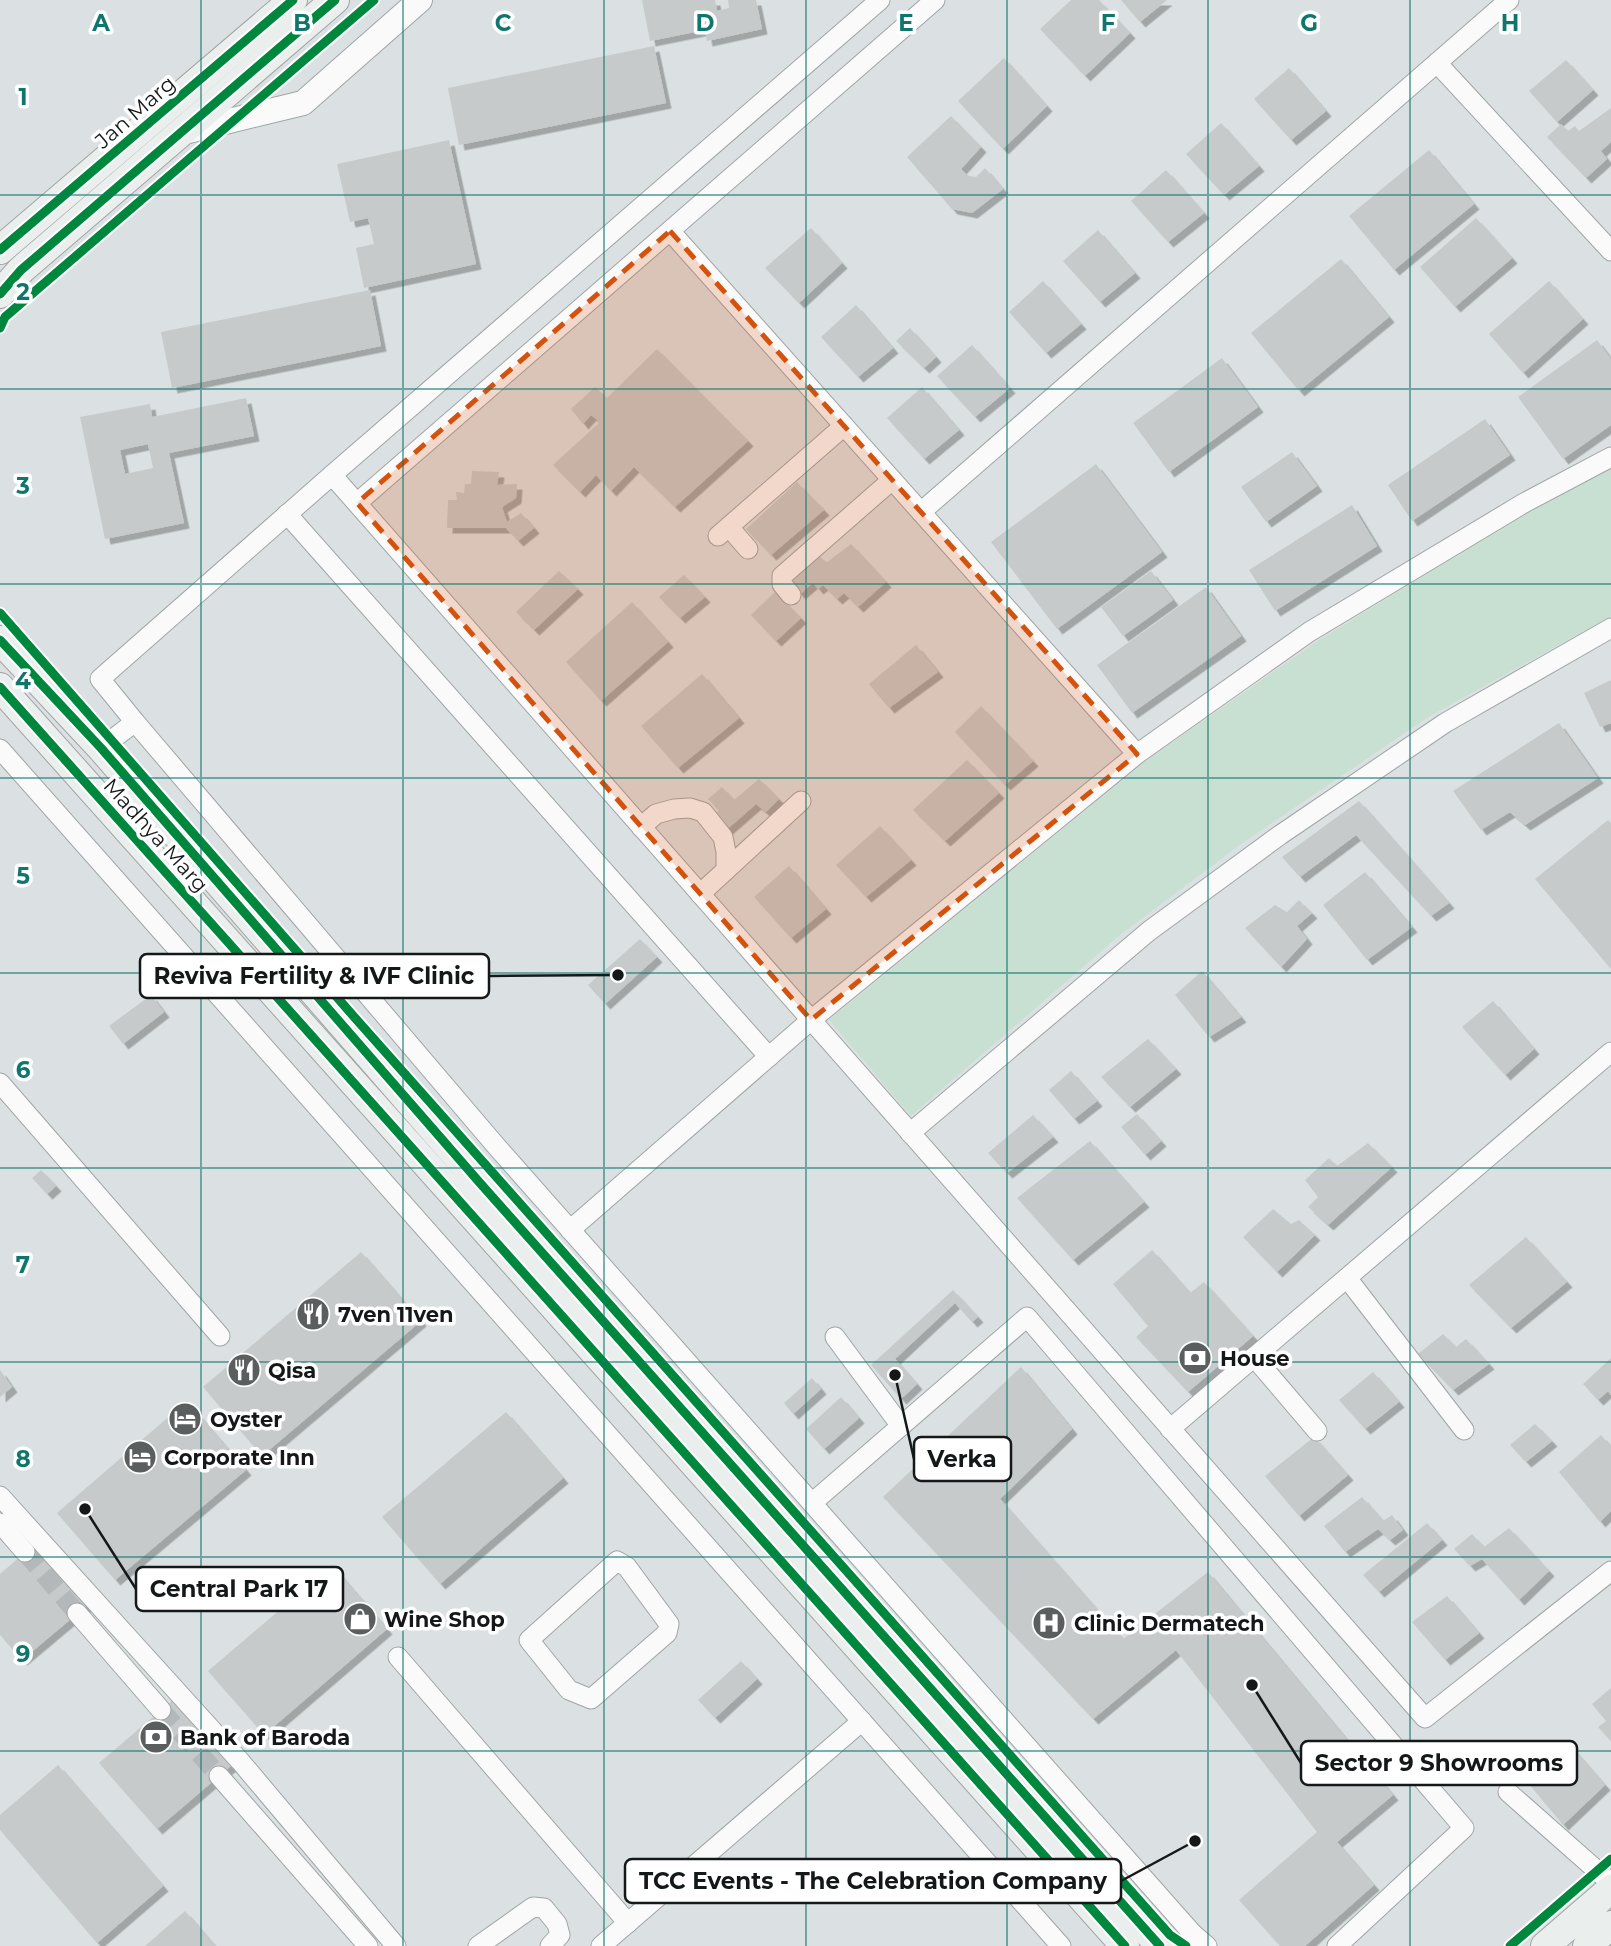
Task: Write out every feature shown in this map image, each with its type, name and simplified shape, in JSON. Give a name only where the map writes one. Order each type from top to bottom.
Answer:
[{"type":"main road","name":"Jan Marg","points":[[0,250],[293,0]]},
{"type":"main road","points":[[0,294],[21,270],[335,0]]},
{"type":"main road","name":"Madhya Marg","points":[[0,640],[101,748],[480,1183],[1160,1946]]},
{"type":"main road","name":"Madhya Marg","points":[[0,687],[1125,1946]]},
{"type":"main road","points":[[1545,1946],[1611,1889]]},
{"type":"main road","points":[[1587,1946],[1611,1925]]},
{"type":"street","points":[[180,134],[303,103],[420,0]]},
{"type":"street","points":[[880,0],[100,679],[488,1136],[1195,1942]]},
{"type":"street","points":[[356,503],[935,0]]},
{"type":"street","points":[[921,512],[1509,0]]},
{"type":"street","points":[[1437,62],[1611,251]]},
{"type":"street","points":[[670,231],[1137,754]]},
{"type":"street","points":[[748,549],[724,532],[844,426]]},
{"type":"street","points":[[570,1230],[811,1020],[1137,754],[1309,632],[1524,503],[1611,457]]},
{"type":"street","points":[[332,475],[1425,1718],[1611,1571]]},
{"type":"street","points":[[791,595],[782,584],[782,576],[892,480]]},
{"type":"street","points":[[288,514],[769,1057]]},
{"type":"street","points":[[910,1133],[1149,931],[1280,835],[1445,723],[1611,628]]},
{"type":"street","points":[[101,748],[135,722]]},
{"type":"street","points":[[2,754],[862,1721],[1049,1942]]},
{"type":"street","points":[[700,894],[801,801]]},
{"type":"street","points":[[642,827],[656,814],[674,809],[690,808],[703,812],[723,837],[726,870]]},
{"type":"street","points":[[1170,1429],[1611,1052]]},
{"type":"street","points":[[0,1083],[219,1336]]},
{"type":"street","points":[[1347,1278],[1464,1430]]},
{"type":"street","points":[[812,1503],[1027,1317],[1464,1828],[1337,1946]]},
{"type":"street","points":[[835,1337],[901,1426]]},
{"type":"street","points":[[1254,1357],[1317,1431]]},
{"type":"street","points":[[0,1496],[240,1761],[396,1946]]},
{"type":"street","points":[[0,1523],[26,1552]]},
{"type":"street","points":[[617,1561],[627,1567],[669,1624],[667,1633],[590,1699],[569,1690],[529,1640],[617,1561]]},
{"type":"street","points":[[77,1613],[161,1710]]},
{"type":"street","points":[[398,1657],[628,1923]]},
{"type":"street","points":[[601,1946],[862,1721]]},
{"type":"street","points":[[219,1776],[368,1946]]},
{"type":"street","points":[[1508,1792],[1611,1884]]},
{"type":"street","points":[[478,1946],[533,1907],[544,1908],[557,1924],[560,1935],[550,1946]]},
{"type":"highlighted area","points":[[670,231],[1137,754],[811,1020],[357,503]]},
{"type":"green space","points":[[1611,467],[1611,616],[1430,716],[1241,844],[1120,935],[911,1116],[829,1020],[1147,760],[1319,640],[1533,508]]},
{"type":"building","points":[[642,0],[715,0],[717,11],[729,8],[728,0],[756,0],[762,29],[707,41],[705,30],[650,41]]},
{"type":"building","points":[[1071,0],[1099,0],[1130,33],[1085,76],[1040,29]]},
{"type":"building","points":[[1121,0],[1167,0],[1140,22]]},
{"type":"building","points":[[654,46],[666,103],[459,145],[448,88]]},
{"type":"building","points":[[1004,58],[1047,106],[1003,149],[958,101]]},
{"type":"building","points":[[1566,60],[1593,90],[1557,122],[1529,91]]},
{"type":"building","points":[[1289,68],[1326,111],[1291,140],[1254,99]]},
{"type":"building","points":[[1611,108],[1611,142],[1601,151],[1607,159],[1586,178],[1547,137],[1561,124],[1568,131],[1575,126],[1579,131]]},
{"type":"building","points":[[951,116],[981,147],[961,169],[968,176],[976,177],[985,168],[1003,189],[972,213],[952,209],[907,157]]},
{"type":"building","points":[[1221,123],[1259,166],[1224,195],[1186,154]]},
{"type":"building","points":[[449,140],[476,264],[364,288],[356,248],[374,244],[368,218],[350,222],[337,164]]},
{"type":"building","points":[[1429,150],[1474,204],[1394,270],[1349,216]]},
{"type":"building","points":[[1166,170],[1204,213],[1168,242],[1131,201]]},
{"type":"building","points":[[1476,218],[1512,258],[1455,307],[1420,267]]},
{"type":"building","points":[[811,228],[842,263],[799,303],[765,268]]},
{"type":"building","points":[[1098,230],[1135,273],[1100,302],[1063,261]]},
{"type":"building","points":[[1341,259],[1389,317],[1299,391],[1251,333]]},
{"type":"building","points":[[1043,281],[1081,324],[1046,353],[1009,312]]},
{"type":"building","points":[[1549,281],[1583,319],[1523,373],[1489,334]]},
{"type":"building","points":[[370,290],[381,346],[172,388],[161,332]]},
{"type":"building","points":[[856,305],[893,348],[858,377],[821,337]]},
{"type":"building","points":[[910,328],[936,357],[924,368],[896,341]]},
{"type":"building","points":[[1597,340],[1611,359],[1611,425],[1563,459],[1518,397]]},
{"type":"building","points":[[972,345],[1010,388],[975,417],[937,376]]},
{"type":"building","points":[[657,349],[748,441],[675,507],[634,467],[611,491],[596,475],[580,492],[553,465],[600,422],[591,415],[583,424],[571,409],[595,387],[607,398]]},
{"type":"building","points":[[1222,358],[1258,407],[1169,472],[1133,423]]},
{"type":"building","points":[[922,387],[959,430],[924,459],[887,418]]},
{"type":"building","points":[[246,398],[254,436],[169,453],[184,523],[105,539],[80,417],[150,404],[152,417]],"holes":[[[148,444],[153,468],[125,474],[120,450]]]},
{"type":"building","points":[[1485,419],[1510,455],[1412,521],[1388,485]]},
{"type":"building","points":[[1292,452],[1317,486],[1266,522],[1241,487]]},
{"type":"building","points":[[1096,464],[1162,552],[1057,629],[991,542]]},
{"type":"building","points":[[472,471],[499,472],[497,485],[517,484],[516,498],[502,507],[507,522],[521,513],[534,528],[518,541],[506,528],[447,528],[448,500],[457,500],[456,492],[464,493],[465,484],[471,484]]},
{"type":"building","points":[[797,482],[824,510],[771,555],[746,529]]},
{"type":"building","points":[[1352,505],[1377,546],[1275,611],[1249,570]]},
{"type":"building","points":[[851,544],[886,582],[858,607],[844,593],[837,599],[823,585],[818,589],[813,583],[800,594],[789,582],[819,555],[826,563]]},
{"type":"building","points":[[559,571],[578,589],[534,630],[516,612]]},
{"type":"building","points":[[1151,571],[1173,600],[1123,636],[1101,607]]},
{"type":"building","points":[[684,575],[705,597],[680,618],[659,597]]},
{"type":"building","points":[[1206,587],[1241,636],[1132,713],[1097,665]]},
{"type":"building","points":[[775,592],[801,618],[776,641],[751,615]]},
{"type":"building","points":[[632,602],[668,642],[601,701],[566,662]]},
{"type":"building","points":[[916,645],[938,672],[889,708],[869,684]]},
{"type":"building","points":[[702,674],[739,718],[678,768],[641,726]]},
{"type":"building","points":[[1611,680],[1611,723],[1600,727],[1584,693]]},
{"type":"building","points":[[981,706],[1033,761],[1005,785],[955,732]]},
{"type":"building","points":[[1559,723],[1598,778],[1525,825],[1510,812],[1481,830],[1453,791]]},
{"type":"building","points":[[967,760],[999,793],[945,841],[913,810]]},
{"type":"building","points":[[759,779],[779,799],[766,812],[756,804],[724,832],[710,818],[719,810],[708,799],[722,787],[734,800]]},
{"type":"building","points":[[1359,801],[1449,903],[1431,916],[1356,835],[1300,877],[1282,857]]},
{"type":"building","points":[[1608,820],[1611,823],[1611,969],[1535,879]]},
{"type":"building","points":[[880,826],[911,860],[866,897],[836,865]]},
{"type":"building","points":[[789,866],[826,909],[791,938],[754,897]]},
{"type":"building","points":[[1365,872],[1412,927],[1367,960],[1323,905]]},
{"type":"building","points":[[1299,900],[1312,913],[1297,926],[1307,939],[1281,967],[1245,928],[1275,905],[1287,912]]},
{"type":"building","points":[[640,939],[657,957],[605,1004],[588,985]]},
{"type":"building","points":[[1202,971],[1241,1017],[1209,1037],[1175,995]]},
{"type":"building","points":[[151,995],[164,1012],[123,1044],[109,1026]]},
{"type":"building","points":[[1493,1001],[1534,1049],[1505,1075],[1462,1027]]},
{"type":"building","points":[[1148,1039],[1176,1069],[1130,1107],[1101,1077]]},
{"type":"building","points":[[1071,1071],[1097,1101],[1074,1119],[1049,1090]]},
{"type":"building","points":[[1137,1114],[1161,1141],[1145,1155],[1121,1127]]},
{"type":"building","points":[[1033,1115],[1053,1137],[1007,1173],[988,1153]]},
{"type":"building","points":[[1090,1141],[1144,1202],[1073,1260],[1017,1198]]},
{"type":"building","points":[[1368,1143],[1392,1167],[1328,1225],[1308,1207],[1318,1197],[1305,1180],[1329,1158],[1337,1166]]},
{"type":"building","points":[[41,1170],[56,1186],[47,1194],[32,1178]]},
{"type":"building","points":[[1273,1209],[1291,1224],[1299,1220],[1315,1235],[1277,1272],[1243,1237]]},
{"type":"building","points":[[1526,1237],[1567,1282],[1511,1328],[1469,1285]]},
{"type":"building","points":[[1152,1250],[1190,1293],[1204,1282],[1253,1336],[1188,1392],[1136,1337],[1148,1326],[1113,1284]]},
{"type":"building","points":[[361,1252],[421,1321],[262,1456],[203,1387]]},
{"type":"building","points":[[953,1290],[978,1317],[972,1322],[955,1303],[895,1359],[917,1384],[901,1399],[871,1365]]},
{"type":"building","points":[[1443,1334],[1456,1347],[1466,1339],[1489,1364],[1453,1390],[1418,1354]]},
{"type":"building","points":[[1611,1358],[1611,1395],[1608,1391],[1598,1400],[1583,1384]]},
{"type":"building","points":[[1021,1367],[1072,1429],[1000,1499],[1123,1639],[1208,1572],[1393,1795],[1337,1842],[1374,1885],[1305,1946],[1280,1946],[1239,1900],[1317,1832],[1176,1650],[1093,1719],[883,1497]]},
{"type":"building","points":[[0,1370],[12,1387],[0,1397]]},
{"type":"building","points":[[1373,1372],[1399,1402],[1365,1429],[1339,1400]]},
{"type":"building","points":[[812,1378],[821,1389],[793,1414],[784,1403]]},
{"type":"building","points":[[841,1397],[859,1418],[824,1449],[806,1429]]},
{"type":"building","points":[[187,1401],[246,1470],[115,1580],[57,1513]]},
{"type":"building","points":[[506,1412],[563,1478],[440,1584],[382,1517]]},
{"type":"building","points":[[1535,1424],[1552,1441],[1526,1462],[1510,1445]]},
{"type":"building","points":[[1601,1435],[1611,1447],[1611,1511],[1600,1522],[1559,1472]]},
{"type":"building","points":[[1314,1437],[1348,1475],[1299,1516],[1265,1476]]},
{"type":"building","points":[[1362,1497],[1383,1521],[1392,1515],[1403,1530],[1390,1540],[1378,1529],[1345,1552],[1324,1526]]},
{"type":"building","points":[[1427,1523],[1442,1540],[1379,1592],[1363,1575]]},
{"type":"building","points":[[1509,1528],[1549,1571],[1519,1600],[1482,1559],[1470,1566],[1454,1549],[1472,1534],[1484,1547]]},
{"type":"building","points":[[44,1536],[97,1597],[22,1660],[0,1635],[0,1574]]},
{"type":"building","points":[[332,1565],[387,1629],[264,1735],[208,1671]]},
{"type":"building","points":[[1447,1596],[1479,1633],[1445,1660],[1412,1622]]},
{"type":"building","points":[[741,1661],[757,1679],[715,1718],[698,1700]]},
{"type":"building","points":[[1611,1688],[1611,1741],[1598,1727],[1606,1721],[1592,1704]]},
{"type":"building","points":[[181,1693],[239,1759],[157,1829],[99,1763]]},
{"type":"building","points":[[1571,1746],[1605,1785],[1563,1825],[1529,1784]]},
{"type":"building","points":[[58,1765],[163,1886],[97,1943],[0,1830],[0,1815]]},
{"type":"building","points":[[185,1911],[215,1946],[145,1946]]},
{"type":"tunnel","points":[[25,1552],[77,1613]]},
{"type":"tunnel","points":[[161,1710],[219,1776]]},
{"type":"cycle path","points":[[0,250],[293,0]]},
{"type":"cycle path","points":[[0,294],[21,270],[335,0]]},
{"type":"cycle path","points":[[0,328],[5,317],[374,0]]},
{"type":"cycle path","points":[[0,613],[356,1019],[1170,1935],[1186,1946]]},
{"type":"cycle path","points":[[0,640],[101,748],[480,1183],[1160,1946]]},
{"type":"cycle path","points":[[0,687],[1125,1946]]},
{"type":"cycle path","points":[[1510,1946],[1611,1859]]},
{"type":"place","name":"Reviva Fertility & IVF Clinic","points":[[618,975]]},
{"type":"place","name":"7ven 11ven","points":[[313,1314]]},
{"type":"place","name":"House","points":[[1195,1358]]},
{"type":"place","name":"Qisa","points":[[244,1370]]},
{"type":"place","name":"Verka","points":[[895,1375]]},
{"type":"place","name":"Oyster","points":[[185,1419]]},
{"type":"place","name":"Corporate Inn","points":[[140,1457]]},
{"type":"place","name":"Central Park 17","points":[[85,1509]]},
{"type":"place","name":"Wine Shop","points":[[360,1619]]},
{"type":"place","name":"Clinic Dermatech","points":[[1049,1623]]},
{"type":"place","name":"Sector 9 Showrooms","points":[[1252,1685]]},
{"type":"place","name":"Bank of Baroda","points":[[156,1737]]},
{"type":"place","name":"TCC Events - The Celebration Company","points":[[1195,1841]]}]
